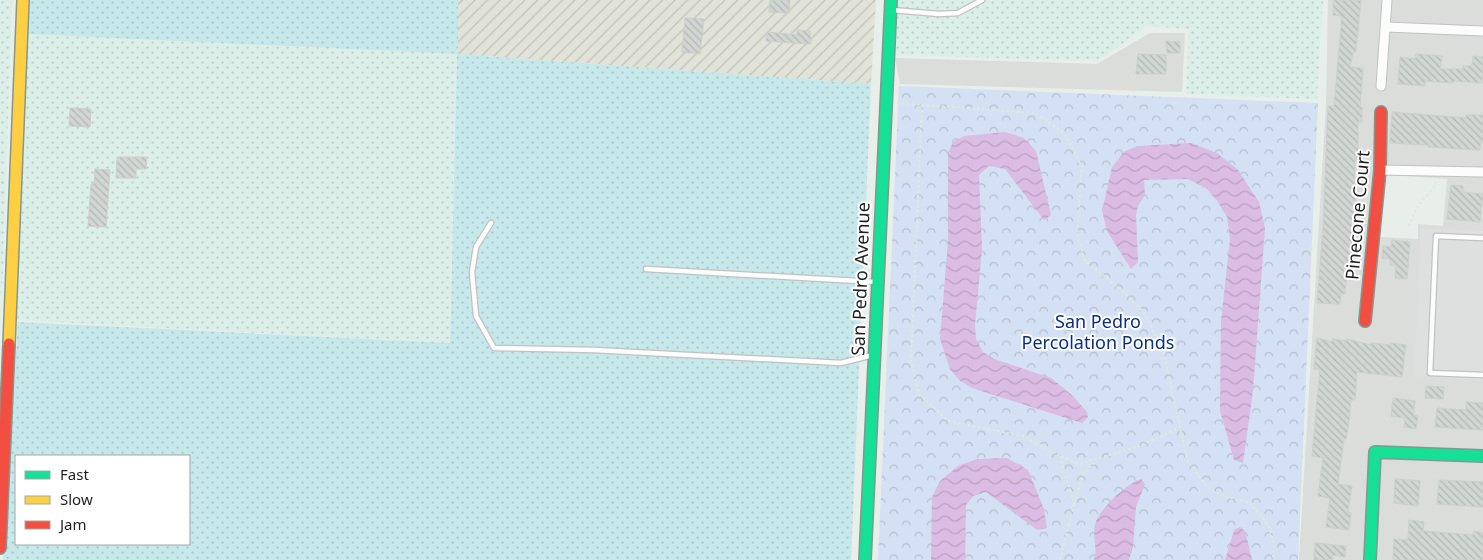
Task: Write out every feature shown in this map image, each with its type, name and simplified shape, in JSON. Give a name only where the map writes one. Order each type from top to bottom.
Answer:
[{"type":"street","points":[[0,548],[22,0]]},
{"type":"street","points":[[1381,86],[1387,0]]},
{"type":"street","name":"San Pedro Avenue","points":[[865,560],[891,5]]},
{"type":"street","points":[[1386,27],[1483,31]]},
{"type":"street","name":"Pinecone Court","points":[[1365,321],[1380,170],[1381,112]]},
{"type":"street","points":[[1380,170],[1483,172]]},
{"type":"street","points":[[1370,560],[1376,452],[1483,456]]},
{"type":"lane","points":[[891,5],[939,14],[958,13],[982,0]]},
{"type":"lane","points":[[491,223],[476,247],[472,272],[476,316],[494,348],[594,350],[841,363],[874,354]]},
{"type":"lane","points":[[1483,238],[1436,236],[1430,373],[1483,375]]},
{"type":"lane","points":[[646,269],[877,282]]},
{"type":"path","points":[[885,104],[895,103],[1035,113],[1066,134],[1082,167],[1077,233],[1085,262],[1124,292],[1145,314],[1164,354],[1187,460],[1209,489],[1230,498],[1250,503],[1268,524],[1274,543],[1273,560]]},
{"type":"path","points":[[922,105],[911,361],[919,394],[948,421],[1023,436],[1060,456],[1080,464],[1139,446],[1180,428]]},
{"type":"path","points":[[1409,226],[1417,207],[1434,187],[1440,171]]},
{"type":"path","points":[[1060,456],[1074,504]]},
{"type":"path","points":[[1060,560],[1083,474],[1098,460]]},
{"type":"shaded area","points":[[0,0],[12,0],[2,296],[0,296]]},
{"type":"shaded area","points":[[30,0],[458,0],[458,54],[871,84],[851,560],[3,560],[18,322],[450,343],[457,54],[28,34]]},
{"type":"shaded area","points":[[458,0],[876,0],[871,84],[457,54]]},
{"type":"shaded area","points":[[898,0],[1323,0],[1317,99],[1186,94],[1189,29],[1147,26],[1098,61],[896,55]]},
{"type":"shaded area","points":[[1328,0],[1483,0],[1483,560],[1299,560],[1326,104]],"holes":[[[1385,176],[1447,179],[1443,226],[1418,224],[1418,239],[1380,237]]]},
{"type":"shaded area","points":[[1150,33],[1185,33],[1182,92],[900,84],[895,58],[1097,64]]},
{"type":"shaded area","points":[[28,34],[457,54],[449,343],[17,320]]},
{"type":"shaded area","points":[[1421,228],[1483,231],[1483,380],[1414,376]]},
{"type":"green space","name":"San Pedro Percolation Ponds","points":[[899,86],[1318,103],[1298,560],[878,560]]},
{"type":"water","points":[[1005,132],[1024,138],[1036,151],[1051,215],[1044,220],[1005,169],[989,166],[979,175],[982,249],[975,325],[976,339],[983,352],[994,359],[1051,378],[1073,396],[1087,412],[1088,417],[1082,423],[972,388],[959,380],[950,369],[940,339],[948,241],[948,153],[953,142],[964,136]]},
{"type":"water","points":[[1191,143],[1217,153],[1238,170],[1259,202],[1265,228],[1253,391],[1243,463],[1234,460],[1220,411],[1221,321],[1230,239],[1227,217],[1207,189],[1188,179],[1144,180],[1145,195],[1138,206],[1136,215],[1138,262],[1131,269],[1107,231],[1102,211],[1112,167],[1125,151],[1138,146]]},
{"type":"water","points":[[1007,458],[1028,470],[1044,509],[1047,528],[1037,530],[986,492],[973,496],[966,505],[965,560],[931,560],[932,497],[940,481],[958,466],[977,459]]},
{"type":"water","points":[[1141,479],[1145,484],[1136,507],[1133,547],[1129,560],[1094,560],[1094,529],[1101,512],[1128,486]]},
{"type":"water","points":[[1240,527],[1245,531],[1252,560],[1225,560],[1234,530]]},
{"type":"building","points":[[770,0],[790,0],[789,13],[769,12]]},
{"type":"building","points":[[1333,0],[1361,0],[1356,51],[1353,53],[1350,67],[1363,68],[1360,107],[1362,107],[1362,122],[1358,122],[1358,160],[1355,160],[1354,188],[1356,188],[1351,263],[1348,263],[1345,294],[1341,294],[1340,304],[1317,303],[1323,227],[1328,106],[1334,106],[1342,16],[1333,15]]},
{"type":"building","points":[[685,18],[704,19],[700,54],[682,52]]},
{"type":"building","points":[[797,30],[810,31],[811,44],[766,41],[767,32],[797,35]]},
{"type":"building","points":[[1166,41],[1180,42],[1180,53],[1167,53]]},
{"type":"building","points":[[1138,54],[1166,55],[1166,74],[1136,74]]},
{"type":"building","points":[[1416,54],[1442,56],[1440,69],[1463,69],[1463,66],[1472,66],[1473,56],[1483,57],[1482,83],[1425,81],[1425,86],[1398,84],[1400,57],[1415,59]]},
{"type":"building","points":[[70,108],[91,109],[90,127],[69,126]]},
{"type":"building","points":[[1392,112],[1466,118],[1466,115],[1483,115],[1483,141],[1481,141],[1480,150],[1390,143]]},
{"type":"building","points":[[117,157],[147,157],[146,169],[136,169],[136,178],[116,178]]},
{"type":"building","points":[[95,169],[110,170],[106,227],[88,226],[91,184],[94,184]]},
{"type":"building","points":[[1451,185],[1463,186],[1463,192],[1483,194],[1480,222],[1447,219]]},
{"type":"building","points":[[1392,240],[1410,242],[1407,279],[1395,278],[1396,265],[1390,265],[1390,259],[1382,258],[1383,246],[1391,247]]},
{"type":"building","points":[[1317,338],[1332,342],[1333,339],[1347,341],[1347,339],[1371,345],[1371,343],[1390,345],[1391,343],[1406,345],[1402,377],[1357,372],[1355,400],[1351,400],[1338,484],[1352,486],[1348,512],[1351,513],[1349,530],[1326,527],[1330,498],[1318,496],[1323,458],[1312,456],[1320,369],[1314,369]]},
{"type":"building","points":[[1426,386],[1444,387],[1443,399],[1425,398]]},
{"type":"building","points":[[1393,398],[1415,401],[1413,415],[1418,416],[1416,429],[1404,427],[1405,418],[1391,416]]},
{"type":"building","points":[[1466,402],[1483,403],[1483,430],[1435,427],[1437,408],[1466,410]]},
{"type":"building","points":[[1395,479],[1420,481],[1418,506],[1394,503]]},
{"type":"building","points":[[1439,480],[1483,482],[1483,507],[1437,504]]},
{"type":"building","points":[[1409,520],[1424,522],[1423,531],[1473,535],[1474,531],[1483,533],[1483,560],[1393,560],[1394,539],[1408,540]]},
{"type":"building","points":[[1315,543],[1346,546],[1345,557],[1333,555],[1332,560],[1314,560]]},
{"type":"traffic: fast","points":[[865,560],[891,0]]},
{"type":"traffic: fast","points":[[1370,560],[1375,452],[1483,456]]},
{"type":"traffic: slow","points":[[9,344],[23,0]]},
{"type":"traffic: jam","points":[[1365,321],[1380,170],[1381,112]]},
{"type":"traffic: jam","points":[[0,548],[9,344]]}]
